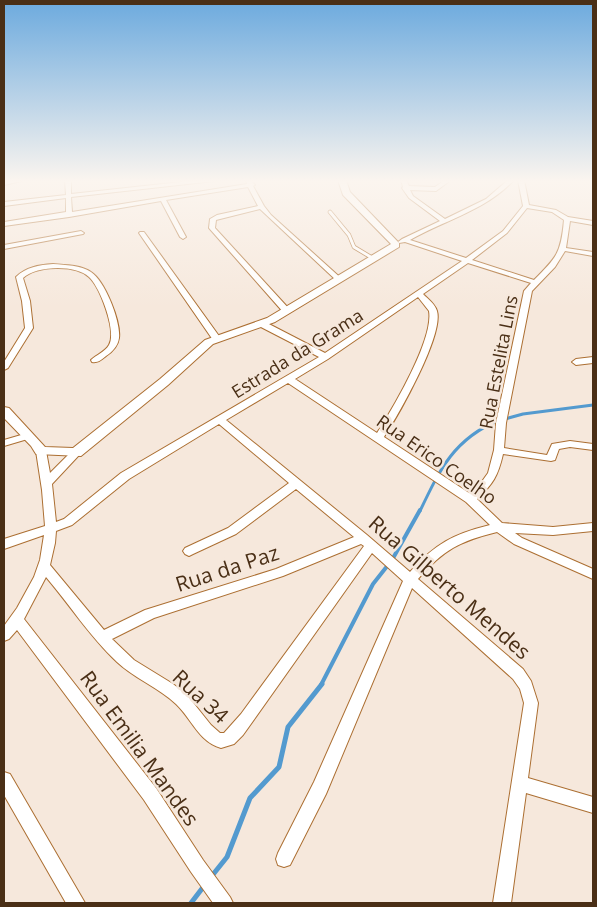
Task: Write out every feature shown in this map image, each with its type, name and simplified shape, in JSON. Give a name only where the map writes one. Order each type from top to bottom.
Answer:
[{"type":"street","points":[[175,222],[183,238]]},
{"type":"street","points":[[213,222],[212,228],[287,311]]},
{"type":"street","points":[[277,222],[338,280]]},
{"type":"street","points":[[378,222],[400,243],[466,260],[534,282]]},
{"type":"street","points":[[46,483],[76,453],[164,382],[201,348],[216,338],[262,324],[439,222]]},
{"type":"street","name":"Estrada da Grama","points":[[4,544],[68,522],[125,476],[325,357],[466,260],[505,232],[513,222]]},
{"type":"street","points":[[566,222],[563,250],[593,254]]},
{"type":"street","points":[[4,247],[80,233]]},
{"type":"street","points":[[142,233],[216,338]]},
{"type":"street","name":"Rua Estelita Lins","points":[[470,499],[487,484],[493,473],[500,450],[502,420],[526,299],[534,282],[551,267],[563,250]]},
{"type":"street","points":[[4,368],[29,328],[27,307],[19,277],[29,270],[41,268],[64,267],[82,271],[89,274],[98,286],[116,331],[113,346],[95,360]]},
{"type":"street","points":[[378,439],[402,399],[430,336],[435,316],[434,311],[418,293]]},
{"type":"street","points":[[262,324],[325,357]]},
{"type":"street","points":[[576,362],[593,360]]},
{"type":"street","name":"Rua Erico Coelho","points":[[290,379],[470,499],[499,527],[528,546],[593,574]]},
{"type":"street","points":[[4,411],[41,451],[52,527],[50,549],[38,584],[17,620],[4,635]]},
{"type":"street","name":"Rua Gilberto Mendes","points":[[220,420],[367,542],[409,581],[518,674],[526,686],[531,703],[502,903]]},
{"type":"street","points":[[4,443],[28,436]]},
{"type":"street","points":[[500,450],[551,458],[555,446],[560,444],[593,446]]},
{"type":"street","points":[[41,451],[76,453]]},
{"type":"street","points":[[189,551],[232,531],[297,483]]},
{"type":"street","points":[[284,859],[320,788],[409,581],[429,558],[443,547],[475,532],[499,527],[553,532],[593,527]]},
{"type":"street","name":"Rua 34","points":[[45,568],[123,659],[183,701],[216,740],[228,740],[246,719],[367,542]]},
{"type":"street","name":"Rua da Paz","points":[[103,637],[170,607],[279,573],[367,542]]},
{"type":"street","name":"Rua Emilia Mandes","points":[[17,620],[150,794],[197,866],[221,898]]},
{"type":"street","points":[[4,780],[76,903]]},
{"type":"street","points":[[520,782],[593,805]]},
{"type":"lane","points":[[339,222],[349,235],[354,247],[374,259]]},
{"type":"waterway","points":[[505,419],[523,414],[593,405]]},
{"type":"waterway","points":[[420,511],[434,482],[450,457],[470,436],[499,420]]},
{"type":"waterway","points":[[392,560],[420,510]]},
{"type":"waterway","points":[[321,685],[373,584],[388,565]]},
{"type":"waterway","points":[[211,877],[227,857],[250,798],[279,767],[288,727],[322,684]]},
{"type":"waterway","points":[[191,903],[204,886]]}]
